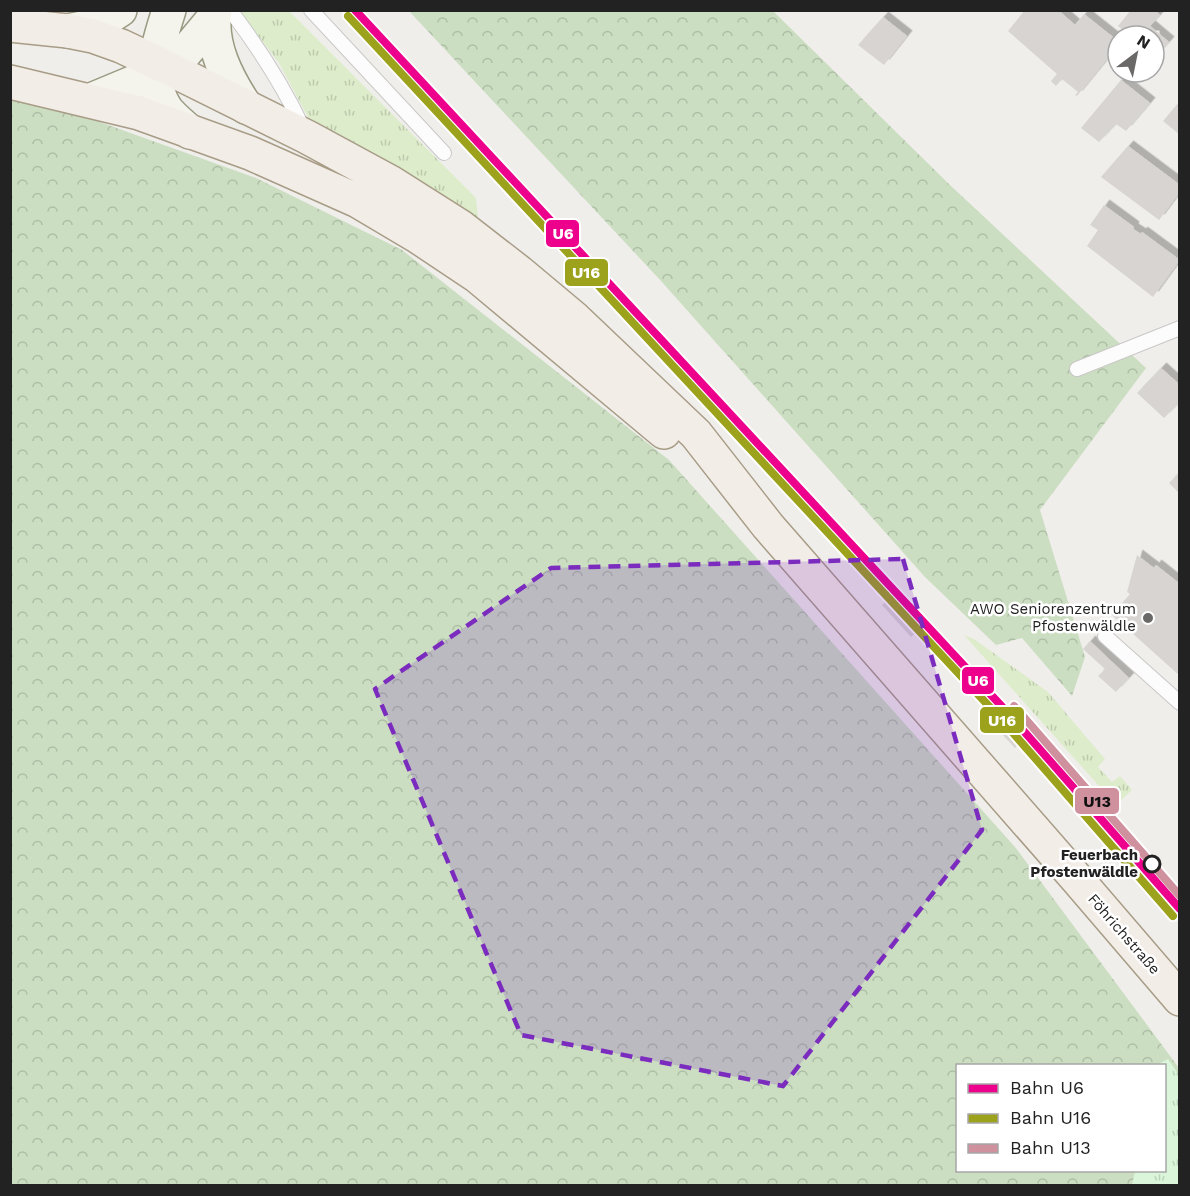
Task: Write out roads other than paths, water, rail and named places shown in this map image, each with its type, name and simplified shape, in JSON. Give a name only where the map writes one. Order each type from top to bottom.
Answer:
[{"type":"main road","points":[[68,31],[97,25],[120,10]]},
{"type":"main road","points":[[169,10],[159,68],[158,90],[167,110],[189,132]]},
{"type":"main road","points":[[91,100],[179,60],[219,13]]},
{"type":"main road","points":[[219,13],[218,48],[229,81],[246,107]]},
{"type":"main road","points":[[10,25],[93,36],[307,137],[424,202],[461,227],[574,318],[696,434],[768,526]]},
{"type":"main road","points":[[10,82],[139,113],[261,158],[358,201],[417,236],[477,276],[663,430],[768,526]]},
{"type":"main road","name":"Föhrichstraße","points":[[768,526],[1179,999]]},
{"type":"lane","points":[[311,10],[444,153]]},
{"type":"lane","points":[[219,13],[259,49],[284,89],[307,137]]},
{"type":"lane","points":[[1077,369],[1179,328]]},
{"type":"lane","points":[[1106,636],[1179,703]]},
{"type":"rail line","name":"U6","points":[[355,10],[1007,712],[1180,909]]},
{"type":"rail line","name":"U16","points":[[348,16],[1000,718],[1173,916]]},
{"type":"rail line","name":"U13","points":[[1014,706],[1180,896]]},
{"type":"place","name":"AWO Seniorenzentrum Pfostenwäldle","points":[[1148,618]]},
{"type":"place","name":"Feuerbach Pfostenwäldle","points":[[1152,864]]}]
